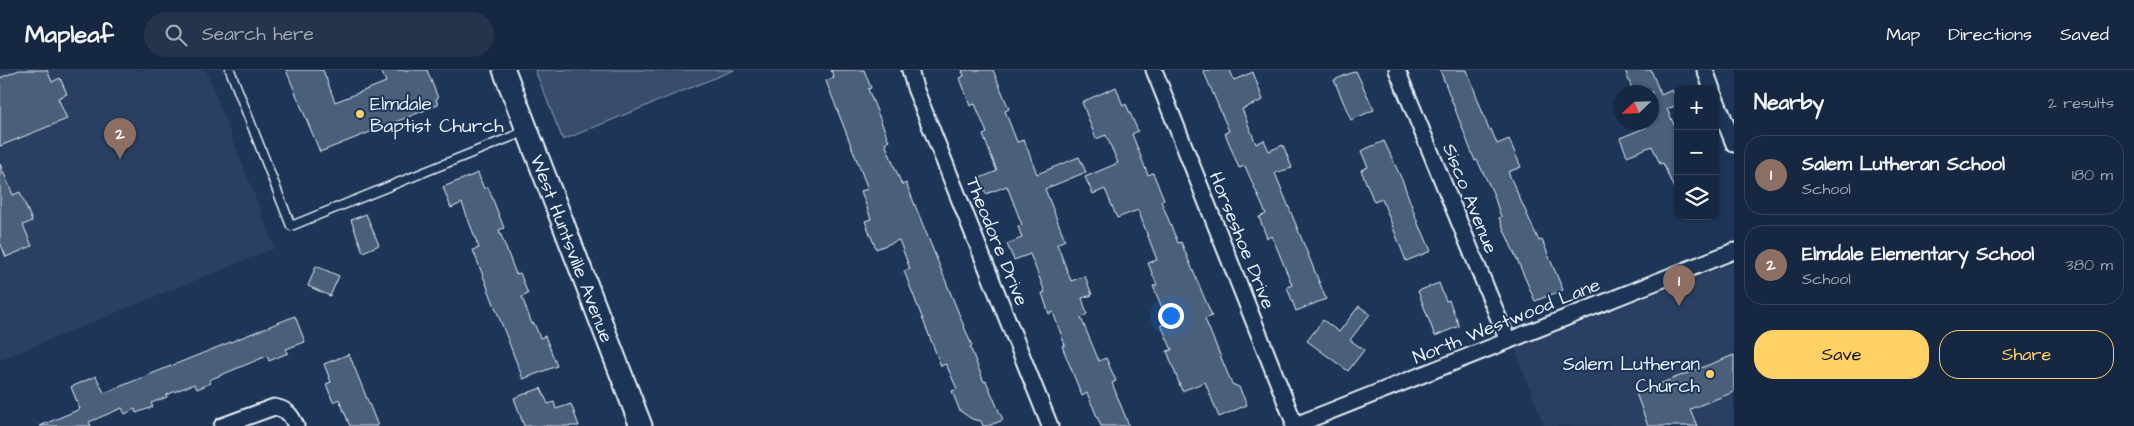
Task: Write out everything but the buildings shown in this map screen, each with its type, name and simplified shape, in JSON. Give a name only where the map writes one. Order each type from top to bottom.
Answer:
[{"type":"main road","name":"West Huntsville Avenue","points":[[504,70],[641,426]]},
{"type":"street","name":"Theodore Drive","points":[[910,70],[915,88],[1050,426]]},
{"type":"street","name":"Horseshoe Drive","points":[[1154,70],[1294,426]]},
{"type":"street","name":"Sisco Avenue","points":[[1397,70],[1508,341]]},
{"type":"street","points":[[1705,70],[1711,85]]},
{"type":"street","points":[[1719,106],[1734,144]]},
{"type":"street","name":"North Westwood Lane","points":[[1294,426],[1734,251]]},
{"type":"street","points":[[222,426],[264,409],[274,407],[282,408],[289,413],[296,426]]},
{"type":"lane","points":[[230,70],[291,226],[528,131]]},
{"type":"shaded area","points":[[0,70],[206,70],[275,248],[0,360]]},
{"type":"shaded area","points":[[535,70],[734,70],[563,140]]},
{"type":"shaded area","points":[[1734,263],[1734,426],[1544,426],[1515,349]]},
{"type":"place","name":"Elmdale Baptist Church","points":[[360,114]]},
{"type":"place","name":"Elmdale Elementary School","points":[[120,159]]},
{"type":"place","name":"Salem Lutheran School","points":[[1679,306]]},
{"type":"place","name":"Salem Lutheran Church","points":[[1710,374]]}]
